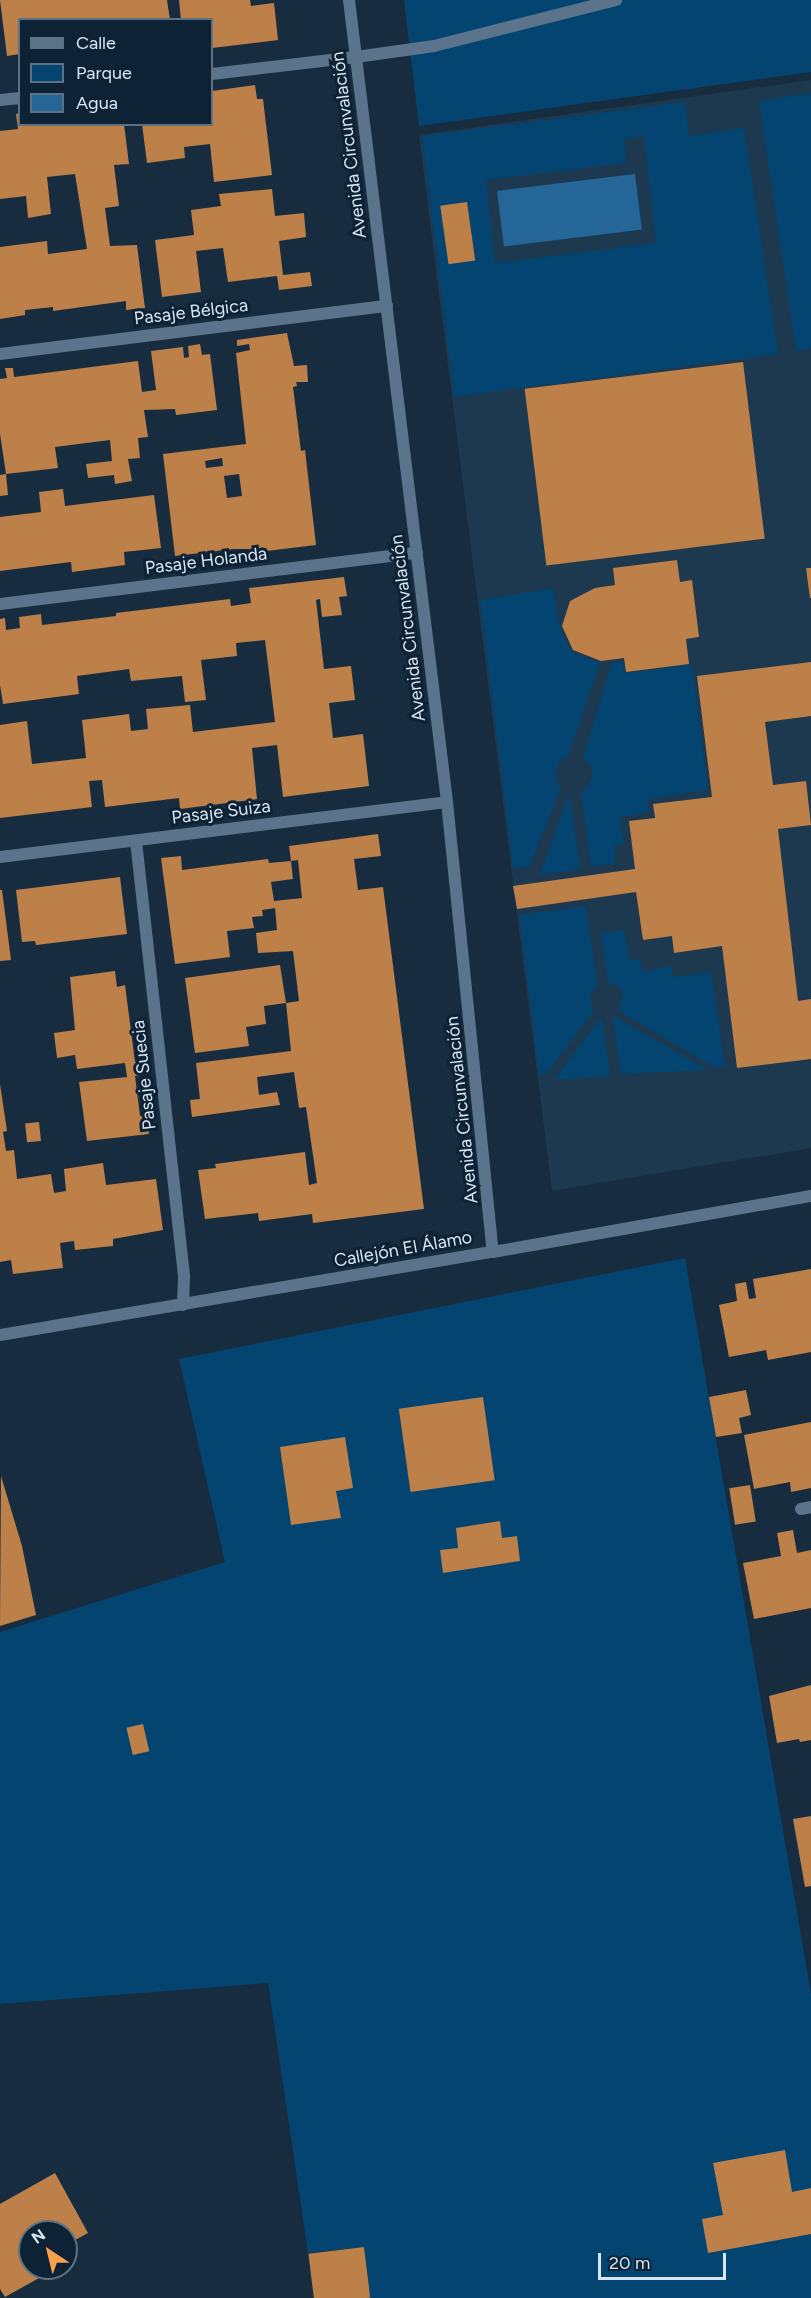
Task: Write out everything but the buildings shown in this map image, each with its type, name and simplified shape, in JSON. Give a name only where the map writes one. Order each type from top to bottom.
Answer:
[{"type":"street","name":"Avenida Circunvalación","points":[[349,0],[447,802],[494,1252]]},
{"type":"street","points":[[213,74],[434,46],[616,0]]},
{"type":"street","points":[[0,100],[18,98]]},
{"type":"street","name":"Pasaje Bélgica","points":[[0,354],[387,306]]},
{"type":"street","name":"Pasaje Holanda","points":[[0,604],[417,553]]},
{"type":"street","name":"Pasaje Suiza","points":[[0,857],[447,802]]},
{"type":"street","name":"Pasaje Suecia","points":[[136,841],[184,1277],[183,1305]]},
{"type":"street","name":"Callejón El Álamo","points":[[0,1335],[811,1196]]},
{"type":"shaded area","points":[[811,80],[811,1148],[552,1191],[419,135]]},
{"type":"green space","points":[[404,0],[811,0],[811,72],[419,126]]},
{"type":"green space","points":[[811,93],[811,348],[796,351],[759,101]]},
{"type":"green space","points":[[685,102],[689,136],[744,128],[778,354],[454,397],[422,136]],"holes":[[[644,136],[656,243],[495,263],[486,180],[626,163],[624,139]]]},
{"type":"green space","points":[[553,588],[559,626],[571,652],[600,663],[568,756],[558,763],[556,781],[561,788],[529,867],[513,868],[480,600]]},
{"type":"green space","points":[[622,661],[624,673],[692,665],[708,790],[647,799],[649,812],[620,817],[624,844],[614,846],[616,863],[591,867],[581,792],[588,787],[593,775],[590,764],[583,758],[612,663]]},
{"type":"green space","points":[[569,794],[580,869],[540,875]]},
{"type":"green space","points":[[586,906],[597,985],[590,996],[594,1011],[546,1074],[539,1075],[519,915]]},
{"type":"green space","points":[[624,930],[629,960],[640,959],[642,971],[671,966],[673,977],[711,972],[725,1066],[715,1068],[619,1011],[623,996],[618,986],[608,983],[601,933]]},
{"type":"green space","points":[[612,1015],[708,1070],[621,1074]]},
{"type":"green space","points":[[602,1016],[610,1076],[554,1080]]},
{"type":"green space","points":[[685,1258],[811,1994],[811,2298],[370,2298],[364,2247],[308,2253],[268,1983],[0,2004],[0,1632],[225,1562],[179,1359]]},
{"type":"water","points":[[635,174],[642,230],[504,247],[497,191]]}]
